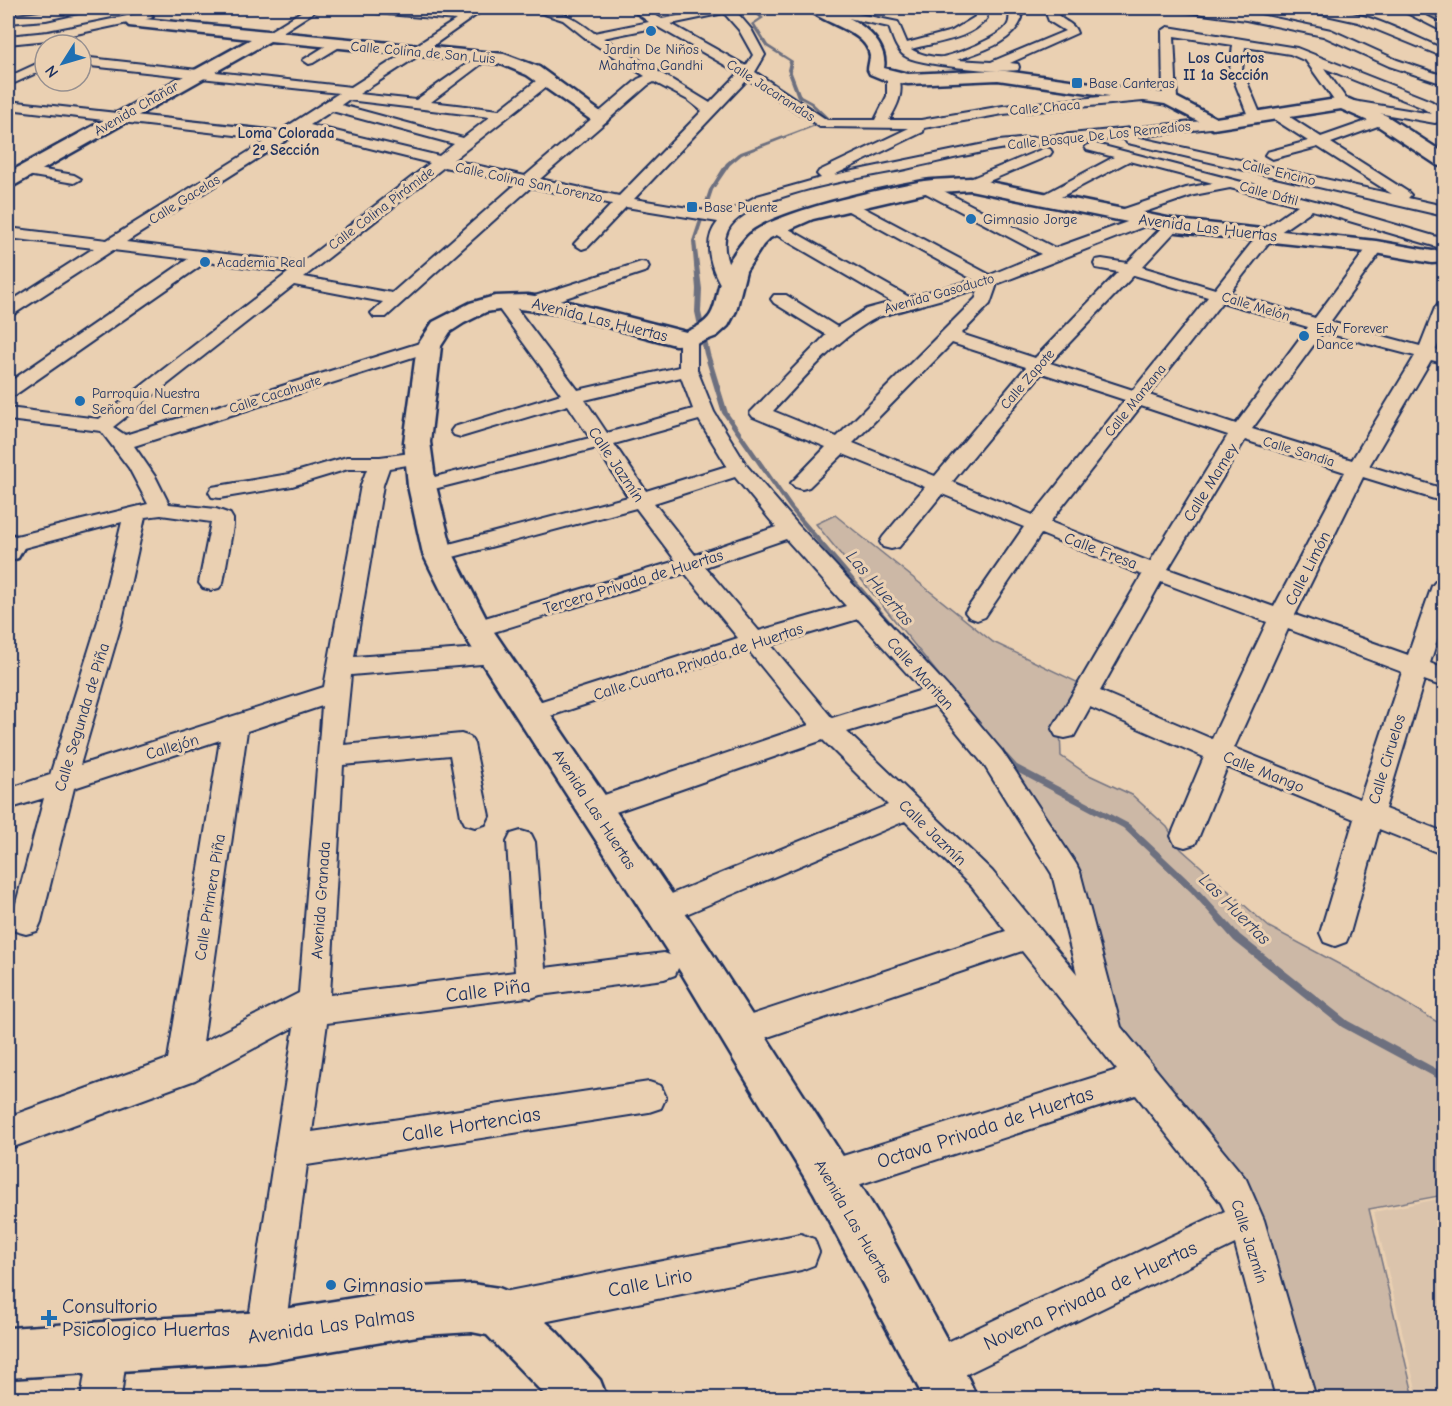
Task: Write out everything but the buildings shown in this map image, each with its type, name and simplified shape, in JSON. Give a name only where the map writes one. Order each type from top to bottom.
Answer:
[{"type":"street","points":[[8,20],[46,12],[87,8]]},
{"type":"street","points":[[266,37],[314,8]]},
{"type":"street","points":[[353,8],[466,17]]},
{"type":"street","name":"Calle Gacelas","points":[[8,310],[417,51],[481,8]]},
{"type":"street","points":[[536,8],[567,18],[592,37],[655,77],[693,97],[711,111]]},
{"type":"street","name":"Calle Jacarandas","points":[[634,8],[748,73],[821,123],[921,126]]},
{"type":"street","points":[[582,244],[748,73],[759,55],[739,21],[727,8],[592,37]]},
{"type":"street","points":[[814,8],[834,13],[859,24],[894,25],[898,41],[906,53],[912,56],[942,62],[1013,67]]},
{"type":"street","points":[[859,24],[885,8]]},
{"type":"street","points":[[904,47],[965,30],[977,24],[981,18],[979,8]]},
{"type":"street","points":[[942,62],[1006,35],[1014,26],[1016,13],[1012,8]]},
{"type":"street","points":[[995,65],[1071,33],[1070,29],[1053,19],[1049,8]]},
{"type":"street","points":[[1091,8],[1117,12]]},
{"type":"street","points":[[1181,8],[1246,16],[1327,33],[1393,63],[1444,80]]},
{"type":"street","points":[[1308,8],[1345,15],[1384,27],[1444,53]]},
{"type":"street","points":[[1403,8],[1444,29]]},
{"type":"street","points":[[46,12],[52,29],[59,33]]},
{"type":"street","points":[[102,38],[140,20],[165,12]]},
{"type":"street","points":[[1327,33],[1345,15]]},
{"type":"street","points":[[67,33],[140,20]]},
{"type":"street","name":"Calle Colina de San Luis","points":[[140,20],[266,37],[484,56],[519,64],[600,118]]},
{"type":"street","points":[[859,24],[875,47],[878,57],[876,70],[892,77],[908,79],[998,75],[1143,97]]},
{"type":"street","points":[[1213,124],[1170,99],[1168,31],[1293,51],[1341,52],[1444,91]]},
{"type":"street","points":[[8,40],[33,37]]},
{"type":"street","name":"Avenida Chañar","points":[[8,181],[266,37]]},
{"type":"street","points":[[1240,41],[1236,70],[1254,118]]},
{"type":"street","points":[[309,60],[337,44]]},
{"type":"street","points":[[1293,51],[1426,104],[1444,118]]},
{"type":"street","points":[[420,104],[484,56]]},
{"type":"street","points":[[1312,60],[1343,103],[1381,120],[1444,161]]},
{"type":"street","points":[[93,62],[199,73],[502,114]]},
{"type":"street","points":[[8,82],[33,69]]},
{"type":"street","points":[[380,313],[600,118],[643,82],[655,77]]},
{"type":"street","points":[[879,125],[893,100],[896,87],[892,77]]},
{"type":"street","name":"Calle Colina Pirámide","points":[[104,425],[546,80]]},
{"type":"street","name":"Calle Chaca","points":[[921,126],[970,115],[1143,97],[1170,99]]},
{"type":"street","name":"Calle Bosque De Los Remedios","points":[[721,218],[802,186],[999,146],[1065,137],[1112,135],[1213,124],[1276,116],[1343,103],[1444,118]]},
{"type":"street","points":[[8,105],[284,135]]},
{"type":"street","points":[[329,106],[466,143]]},
{"type":"street","points":[[1276,116],[1321,142],[1418,205]]},
{"type":"street","points":[[1272,155],[1321,142],[1381,120]]},
{"type":"street","name":"Calle Colina San Lorenzo","points":[[299,126],[441,163],[622,202],[721,218]]},
{"type":"street","points":[[802,186],[921,126],[965,154]]},
{"type":"street","name":"Calle Encino","points":[[1112,135],[1444,211]]},
{"type":"street","name":"Calle Dátil","points":[[1092,147],[1310,204],[1442,254]]},
{"type":"street","points":[[970,184],[1045,152]]},
{"type":"street","points":[[1046,199],[1129,155]]},
{"type":"street","points":[[8,164],[74,179]]},
{"type":"street","name":"Avenida Las Huertas","points":[[942,1384],[866,1239],[830,1177],[741,1032],[484,642],[438,554],[417,442],[429,346],[433,336],[452,320],[478,308],[502,301],[538,301],[695,344],[725,311],[735,271],[755,241],[774,227],[846,204],[925,187],[970,184],[1173,225],[1442,254]]},
{"type":"street","points":[[1121,215],[1191,191],[1236,184]]},
{"type":"street","points":[[925,187],[1054,254]]},
{"type":"street","points":[[802,483],[984,300],[989,281],[846,204]]},
{"type":"street","name":"Calle Manzana","points":[[977,612],[1036,525],[1267,234],[1310,204]]},
{"type":"street","points":[[721,218],[715,253],[720,269],[730,286]]},
{"type":"street","name":"Avenida Gasoducto","points":[[760,413],[838,334],[856,319],[989,281],[1147,220]]},
{"type":"street","name":"Calle Zapote","points":[[891,542],[936,484],[1038,365],[1173,225]]},
{"type":"street","points":[[774,227],[906,303]]},
{"type":"street","points":[[8,233],[205,255],[397,299]]},
{"type":"street","name":"Calle Mamey","points":[[1065,729],[1155,572],[1240,432],[1376,247]]},
{"type":"street","points":[[8,391],[205,255]]},
{"type":"street","name":"Calle Melón","points":[[1102,264],[1130,269],[1319,325],[1435,356]]},
{"type":"street","points":[[538,301],[641,267]]},
{"type":"street","points":[[780,299],[838,334]]},
{"type":"street","name":"Calle Jazmín","points":[[502,301],[573,397],[641,500],[690,564],[826,729],[982,879],[1234,1191],[1246,1220],[1296,1398]]},
{"type":"street","name":"Calle Limón","points":[[1185,836],[1219,753],[1281,620],[1357,469],[1435,356],[1444,308]]},
{"type":"street","name":"Calle Sandia","points":[[950,336],[1240,432],[1444,496]]},
{"type":"street","points":[[461,431],[573,397],[695,344]]},
{"type":"street","name":"Calle Maritan","points":[[695,344],[704,412],[739,469],[790,530],[940,694],[993,759],[1066,872],[1109,1036]]},
{"type":"street","name":"Calle Cacahuate","points":[[122,443],[429,346]]},
{"type":"street","points":[[220,492],[292,480],[347,463],[380,463],[421,472],[602,441],[704,412]]},
{"type":"street","name":"Calle Fresa","points":[[760,413],[1155,572],[1444,678]]},
{"type":"street","points":[[8,414],[104,425],[122,443],[153,490],[161,509]]},
{"type":"street","name":"Avenida Granada","points":[[265,1337],[313,1006],[330,756],[339,679],[372,485],[380,463]]},
{"type":"street","points":[[438,554],[641,500],[739,469]]},
{"type":"street","points":[[9,547],[135,512],[161,509],[216,516],[222,519],[211,583]]},
{"type":"street","name":"Calle Segunda de Piña","points":[[26,922],[62,780],[110,621],[135,512]]},
{"type":"street","name":"Tercera Privada de Huertas","points":[[339,679],[484,642],[690,564],[790,530]]},
{"type":"street","name":"Calle Ciruelos","points":[[1335,933],[1369,813],[1415,668],[1444,586]]},
{"type":"street","name":"Calle Cuarta Privada de Huertas","points":[[532,713],[755,641],[864,609]]},
{"type":"street","name":"Callejón","points":[[8,799],[235,726],[339,679]]},
{"type":"street","points":[[594,809],[826,729],[940,694]]},
{"type":"street","name":"Calle Mango","points":[[1084,694],[1219,753],[1444,844]]},
{"type":"street","name":"Calle Primera Piña","points":[[183,1069],[235,726]]},
{"type":"street","points":[[330,756],[461,744],[475,816]]},
{"type":"street","points":[[662,911],[909,808]]},
{"type":"street","points":[[521,842],[531,985]]},
{"type":"street","points":[[741,1032],[1030,936]]},
{"type":"street","name":"Calle Piña","points":[[8,1133],[183,1069],[313,1006],[531,985],[664,966]]},
{"type":"street","name":"Octava Privada de Huertas","points":[[830,1177],[1141,1078]]},
{"type":"street","name":"Calle Hortencias","points":[[292,1151],[649,1096]]},
{"type":"street","name":"Novena Privada de Huertas","points":[[942,1384],[1246,1220]]},
{"type":"street","name":"Calle Lirio","points":[[499,1312],[801,1252]]},
{"type":"street","name":"Avenida Las Palmas","points":[[8,1353],[108,1349],[265,1337],[449,1308],[472,1308],[499,1312]]},
{"type":"street","points":[[499,1312],[538,1349],[582,1398]]},
{"type":"street","points":[[101,1398],[108,1349]]},
{"type":"shaded area","points":[[835,515],[993,642],[1081,684],[1060,729],[1061,756],[1087,774],[1132,795],[1167,827],[1181,849],[1269,927],[1350,970],[1444,1026],[1444,1195],[1369,1209],[1414,1398],[1294,1398],[1225,1165],[1115,1030],[1023,786],[939,675],[816,524]]},
{"type":"shaded area","points":[[1444,1198],[1444,1398],[1418,1398],[1374,1212]]},
{"type":"waterway","name":"Las Huertas","points":[[752,8],[762,18],[753,24],[767,46],[791,61],[789,70],[799,97],[811,103],[829,120],[740,154],[728,164],[711,190],[694,241],[699,289],[698,312],[707,354],[725,413],[791,508],[892,627]]},
{"type":"waterway","points":[[1422,8],[1444,19]]},
{"type":"waterway","name":"Las Huertas","points":[[1004,756],[1014,767],[1126,826],[1194,890],[1237,938],[1345,1024],[1444,1078]]},
{"type":"place","name":"Jardin De Niños Mahatma Gandhi","points":[[651,31]]},
{"type":"place","name":"Base Canteras","points":[[1077,83]]},
{"type":"place","name":"Base Puente","points":[[692,207]]},
{"type":"place","name":"Gimnasio Jorge","points":[[971,219]]},
{"type":"place","name":"Academia Real","points":[[205,262]]},
{"type":"place","name":"Edy Forever Dance","points":[[1304,336]]},
{"type":"place","name":"Parroquia Nuestra Señora del Carmen","points":[[80,401]]},
{"type":"place","name":"Gimnasio","points":[[331,1285]]},
{"type":"place","name":"Consultorio Psicologico Huertas","points":[[49,1318]]},
{"type":"district","name":"Los Cuartos II 1a Sección","points":[[1226,66]]},
{"type":"district","name":"Loma Colorada 2ª Sección","points":[[286,142]]}]
